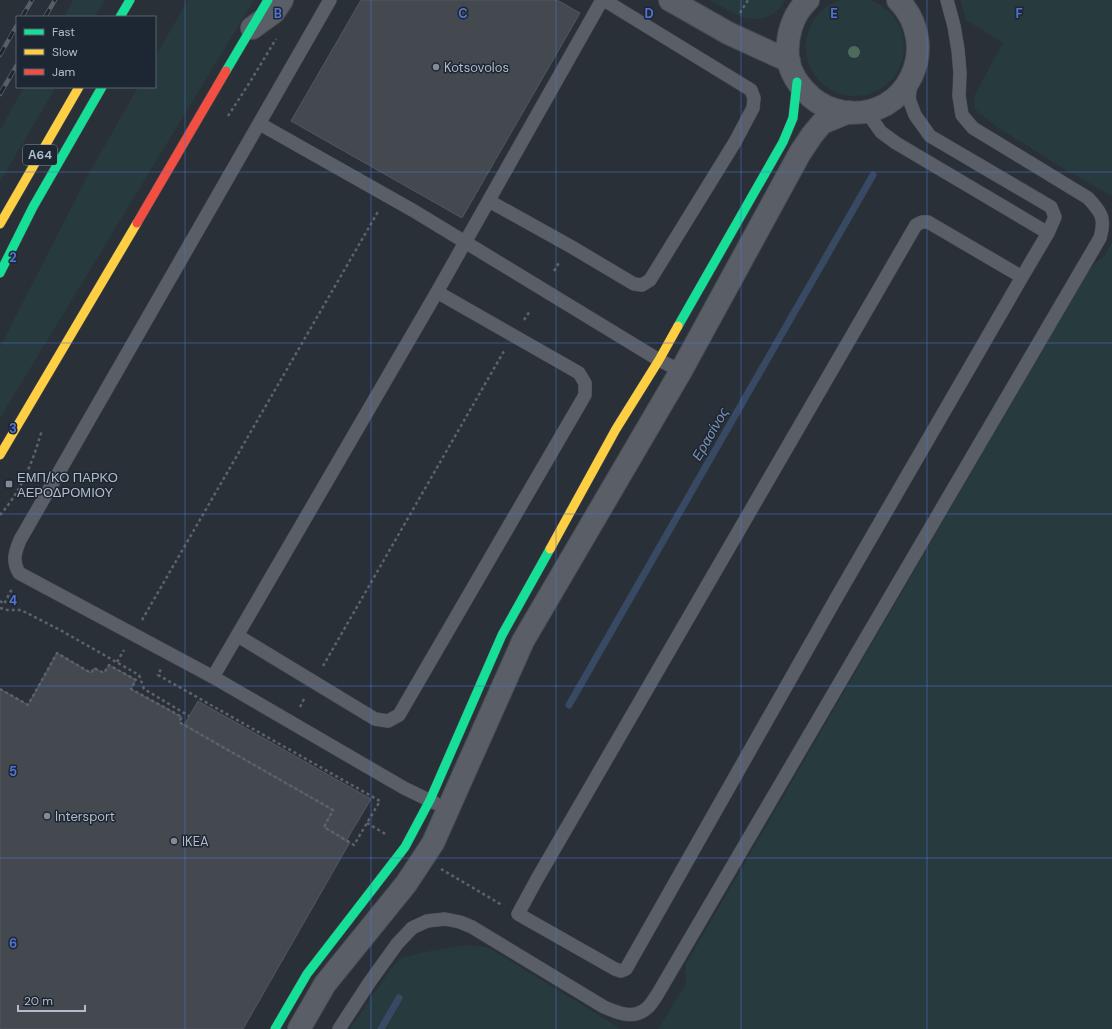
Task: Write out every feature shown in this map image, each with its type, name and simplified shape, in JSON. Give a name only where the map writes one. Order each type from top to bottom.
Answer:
[{"type":"main road","points":[[0,455],[268,0]]},
{"type":"main road","points":[[121,16],[135,2]]},
{"type":"main road","points":[[275,1029],[307,974],[405,846],[439,805],[502,635],[616,429],[659,360],[783,142],[792,118],[797,82]]},
{"type":"main road","name":"Α64","points":[[0,224],[78,88]]},
{"type":"main road","points":[[0,273],[33,207],[101,88]]},
{"type":"street","points":[[252,28],[274,12],[282,0]]},
{"type":"street","points":[[670,0],[728,33],[789,61]]},
{"type":"street","points":[[808,0],[799,11],[790,30],[788,50],[789,61],[797,82],[805,92],[820,103],[837,110],[858,112]]},
{"type":"street","points":[[298,1029],[325,984],[406,884],[433,843],[439,805],[523,641],[681,371],[812,135],[822,123],[888,103],[897,96],[911,78],[916,66],[918,41],[916,29],[910,9],[898,0]]},
{"type":"lane","points":[[330,0],[28,526],[15,551],[14,562],[19,573],[213,677],[404,788],[439,805]]},
{"type":"lane","points":[[213,677],[437,292],[603,0],[751,90],[754,98],[753,108],[735,142],[650,280],[642,285],[634,284],[489,201]]},
{"type":"lane","points":[[339,1029],[397,944],[412,928],[427,921],[445,919],[460,922],[472,927],[604,1008],[623,1014],[636,1014],[647,1008],[657,995],[1096,245],[1103,228],[1099,209],[1088,198],[973,128],[962,115],[959,96],[960,73],[958,50],[954,26],[947,0]]},
{"type":"lane","points":[[911,78],[909,99],[915,115],[930,136],[1051,207],[1055,217],[1048,232],[1022,277],[830,609],[626,969],[621,971],[615,970],[518,914],[916,225],[922,222],[928,222],[1022,277]]},
{"type":"lane","points":[[858,112],[881,132],[896,142],[1048,232]]},
{"type":"lane","points":[[260,124],[388,197],[659,360],[681,371]]},
{"type":"lane","points":[[238,636],[375,719],[388,721],[399,715],[585,395],[585,383],[579,373],[437,292]]},
{"type":"path","points":[[738,17],[748,0]]},
{"type":"path","points":[[117,662],[388,197]]},
{"type":"path","points":[[520,325],[530,311]]},
{"type":"path","points":[[323,666],[506,349]]},
{"type":"path","points":[[0,601],[4,604],[14,586]]},
{"type":"path","points":[[0,608],[7,610],[21,610],[117,662],[139,675],[144,689],[189,716]]},
{"type":"path","points":[[0,689],[28,705],[57,653],[91,673],[94,668],[104,673],[109,665],[136,680],[131,689],[182,717],[179,722],[333,810],[324,828],[354,845],[380,801],[158,675],[165,663]]},
{"type":"path","points":[[298,710],[307,693]]},
{"type":"path","points":[[367,822],[389,836]]},
{"type":"path","points":[[439,868],[518,914]]},
{"type":"green space","points":[[845,-1],[865,-1],[882,6],[890,12],[896,20],[903,37],[903,57],[896,74],[890,82],[882,88],[865,95],[845,95],[828,88],[820,82],[814,74],[807,57],[807,37],[814,20],[820,12],[828,6]]},
{"type":"green space","points":[[73,0],[105,0],[96,16],[65,16]]},
{"type":"green space","points":[[188,0],[254,0],[0,418],[0,347],[86,179],[137,88],[156,88],[156,55]]},
{"type":"green space","points":[[710,0],[785,0],[781,7],[770,15],[754,19],[739,16]]},
{"type":"green space","points":[[960,0],[1112,0],[1112,196],[1063,168],[997,127],[975,109],[974,96],[1003,43],[966,20]]},
{"type":"green space","points":[[23,88],[55,88],[0,182],[0,130]]},
{"type":"green space","points":[[1112,242],[1112,1029],[658,1029],[686,984],[686,964],[1090,268],[1105,255]]},
{"type":"green space","points":[[465,945],[487,947],[621,1029],[350,1029],[390,970],[400,959],[419,953]]},
{"type":"building","name":"Kotsovolos","points":[[361,0],[557,0],[580,13],[462,218],[291,121]]},
{"type":"building","name":"IKEA","points":[[57,653],[91,673],[94,668],[104,673],[109,665],[136,680],[131,689],[182,717],[179,722],[333,810],[324,827],[350,842],[243,1029],[0,1029],[0,689],[28,705]]},
{"type":"building","points":[[198,701],[371,799],[346,841],[324,827],[333,810],[184,725]]},
{"type":"waterway","name":"Ερασίνος","points":[[569,705],[873,175]]},
{"type":"waterway","name":"Ερασίνος","points":[[381,1029],[399,998]]},
{"type":"railway","points":[[23,16],[32,0]]},
{"type":"railway","points":[[46,16],[55,0]]},
{"type":"railway","points":[[0,55],[16,27]]},
{"type":"railway","points":[[0,94],[16,67]]},
{"type":"traffic: fast","points":[[121,16],[130,0]]},
{"type":"traffic: fast","points":[[226,71],[268,0]]},
{"type":"traffic: fast","points":[[678,326],[783,142],[793,118],[797,82]]},
{"type":"traffic: fast","points":[[0,273],[33,207],[101,88]]},
{"type":"traffic: fast","points":[[275,1029],[307,974],[405,847],[430,800],[502,635],[550,549]]},
{"type":"traffic: slow","points":[[0,224],[78,88]]},
{"type":"traffic: slow","points":[[0,455],[137,223]]},
{"type":"traffic: slow","points":[[550,549],[616,429],[659,360],[678,326]]},
{"type":"traffic: jam","points":[[137,223],[226,71]]},
{"type":"place","name":"Kotsovolos","points":[[436,67]]},
{"type":"place","name":"ΕΜΠ/ΚΟ ΠΑΡΚΟ ΑΕΡΟΔΡΟΜΙΟΥ","points":[[9,484]]},
{"type":"place","name":"Intersport","points":[[47,816]]},
{"type":"place","name":"IKEA","points":[[174,841]]}]
